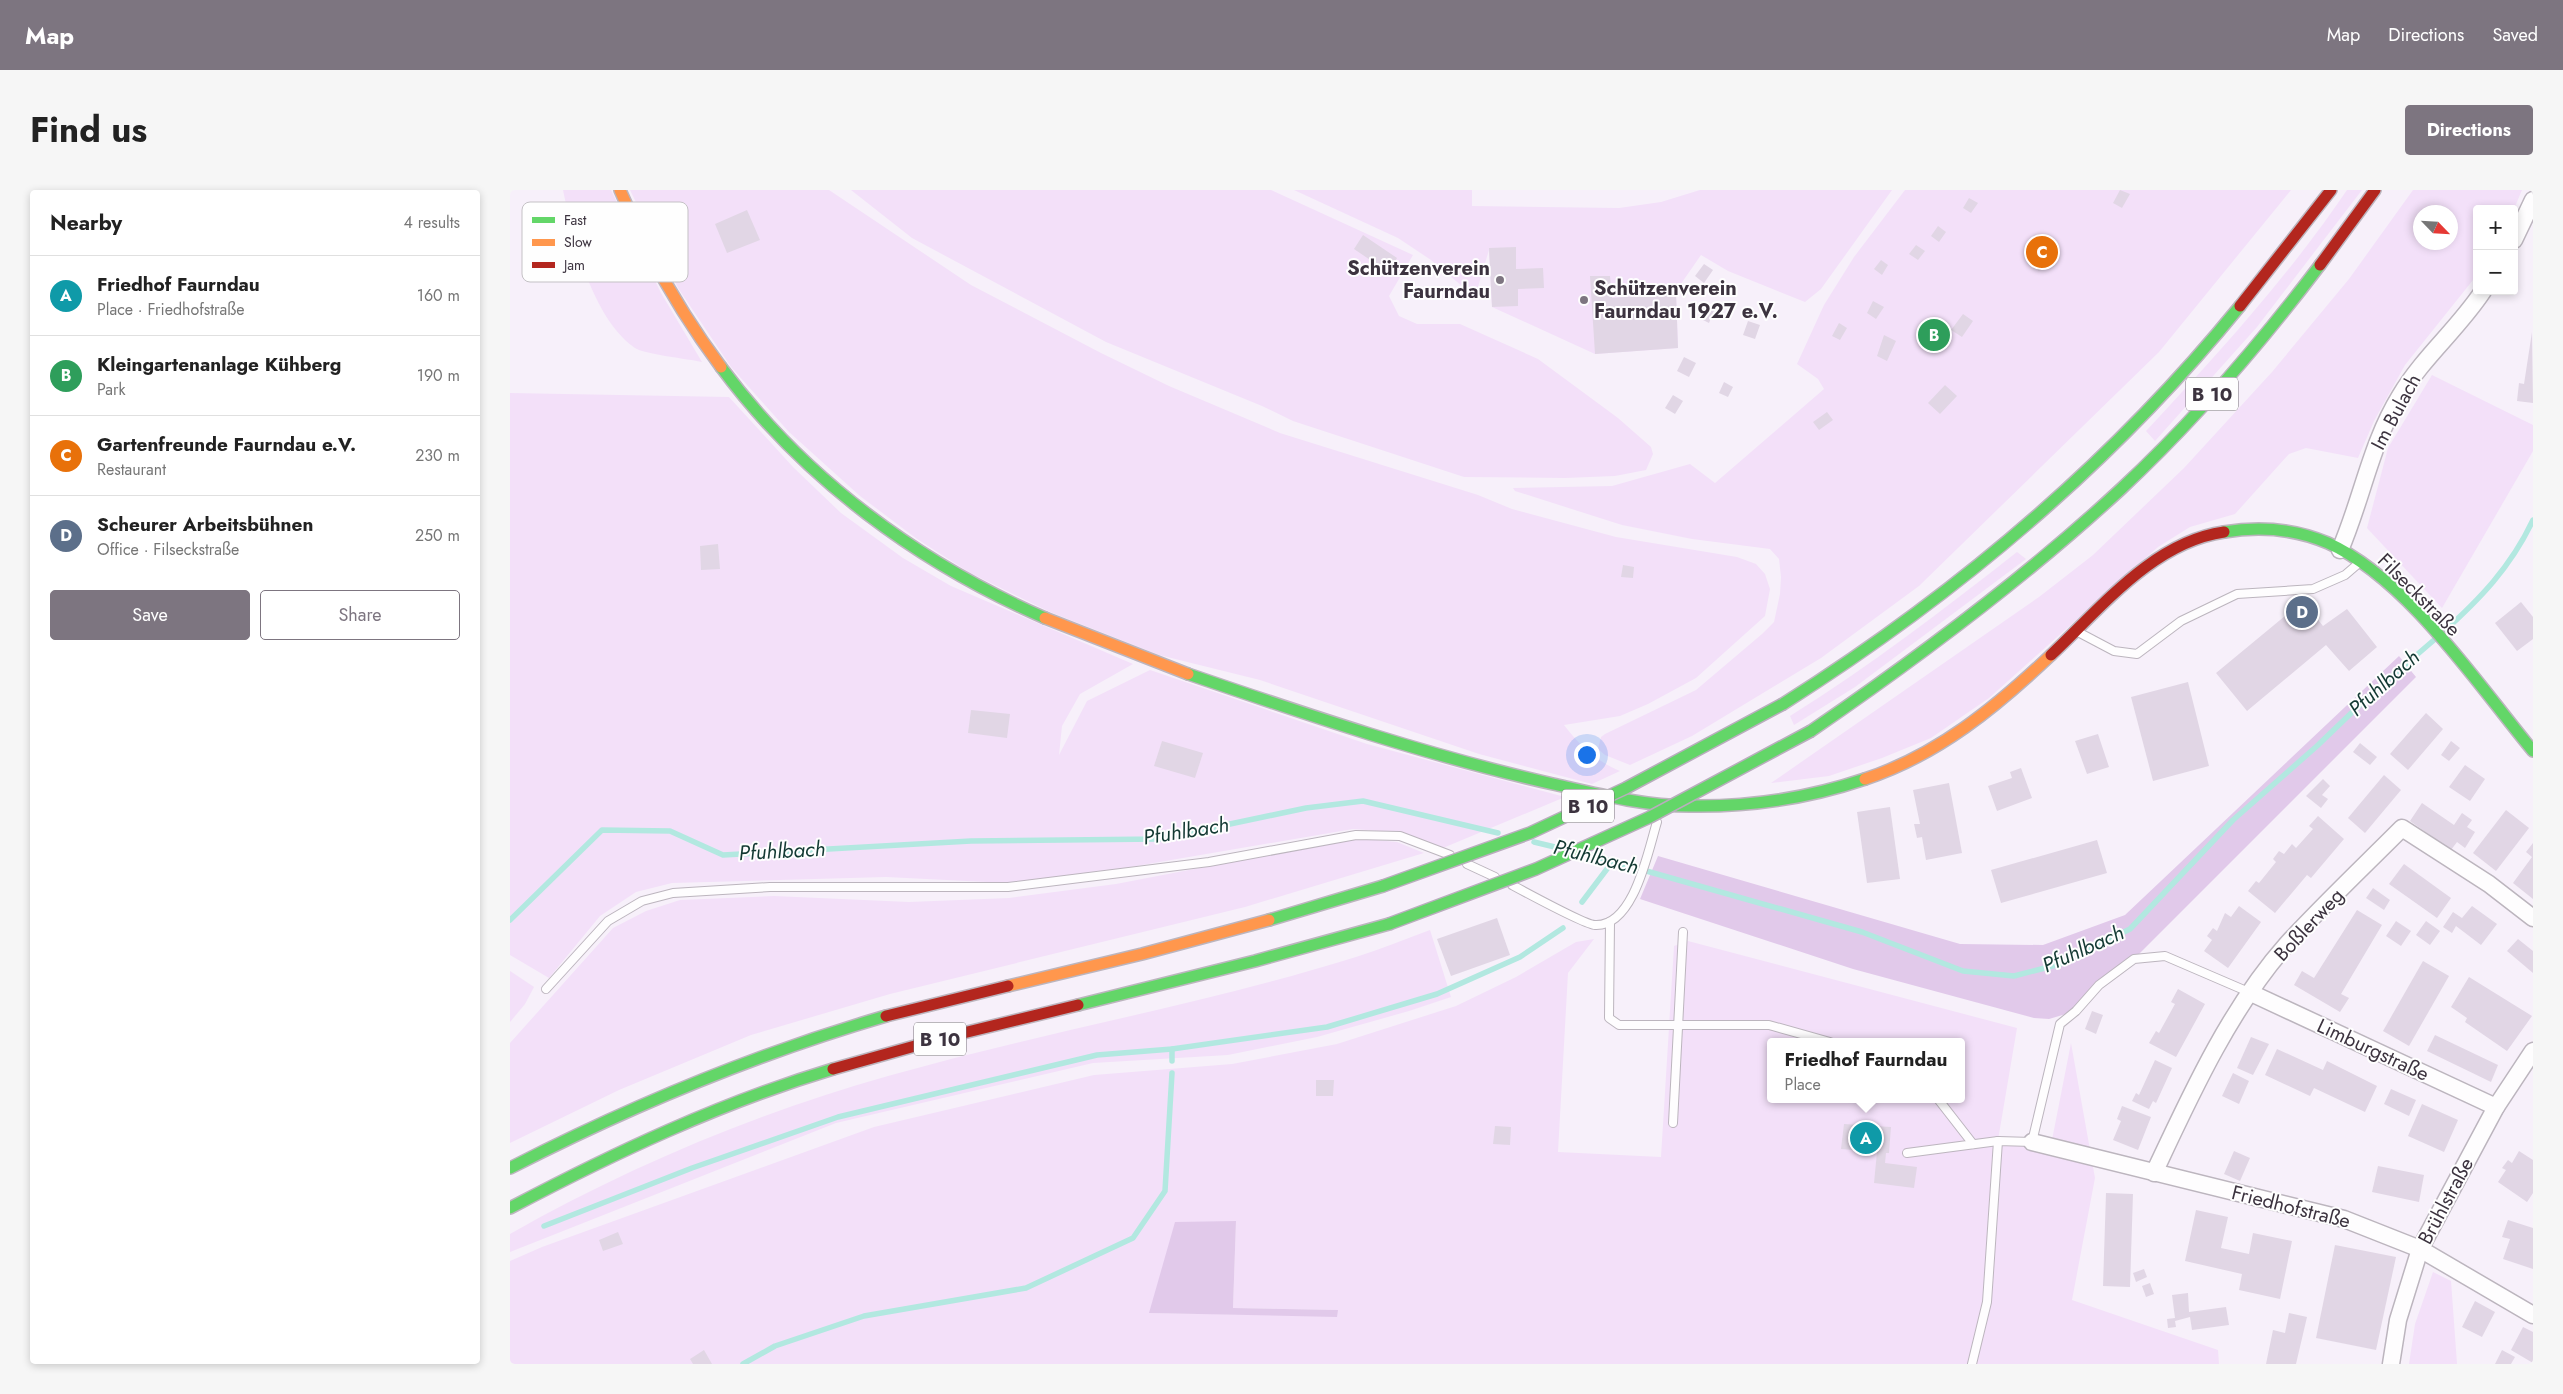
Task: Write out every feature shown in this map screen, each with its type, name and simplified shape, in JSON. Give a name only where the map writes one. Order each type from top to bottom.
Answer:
[{"type":"main road","name":"Filseckstraße","points":[[620,190],[625,202]]},
{"type":"main road","name":"B 10","points":[[510,1168],[655,1099],[763,1056],[856,1025],[1257,924],[1383,886],[1530,833],[1626,788],[1783,704],[1872,646],[1942,594],[2081,476],[2148,412],[2213,341],[2291,246],[2331,190]]},
{"type":"main road","name":"B 10","points":[[510,1208],[564,1179],[672,1128],[776,1087],[873,1057],[965,1032],[1267,959],[1389,924],[1545,865],[1650,817],[1811,731],[1893,676],[1965,622],[2075,531],[2124,487],[2223,383],[2263,336],[2325,260],[2375,190]]},
{"type":"main road","name":"Filseckstraße","points":[[665,282],[675,301],[723,372],[780,436],[852,504],[961,578],[1046,621],[1152,662],[1377,736],[1555,786],[1662,805],[1755,804],[1883,774],[1926,753],[1992,709],[2156,560],[2196,538],[2222,532],[2269,528],[2306,536],[2340,550],[2360,562],[2394,592],[2428,627],[2532,747]]},
{"type":"street","points":[[2518,232],[2533,200]]},
{"type":"street","name":"Im Bulach","points":[[2340,550],[2353,519],[2375,447],[2399,397],[2425,359],[2468,314],[2480,295]]},
{"type":"street","name":"Boßlerweg","points":[[2154,1173],[2199,1076],[2251,993],[2286,945],[2402,828],[2490,884],[2533,918]]},
{"type":"street","name":"Limburgstraße","points":[[2251,993],[2496,1107]]},
{"type":"street","name":"Brühlstraße","points":[[2391,1364],[2398,1320],[2420,1249],[2496,1107],[2533,1051]]},
{"type":"street","name":"Friedhofstraße","points":[[2032,1142],[2344,1219],[2420,1249],[2533,1315]]},
{"type":"lane","points":[[2076,631],[2114,651],[2137,654],[2181,621],[2236,594],[2313,589],[2345,575],[2360,562]]},
{"type":"lane","points":[[546,989],[608,920],[642,901],[673,893],[770,887],[1008,887],[1209,862],[1356,835],[1400,836],[1440,850],[1594,926],[1610,922],[1622,914],[1638,883],[1662,805]]},
{"type":"lane","points":[[1610,922],[1609,1018],[1619,1025],[1769,1025],[1816,1038]]},
{"type":"lane","points":[[1673,1123],[1683,932]]},
{"type":"lane","points":[[1907,1153],[1998,1141],[2032,1142],[2060,1024],[2076,1011],[2099,985],[2134,959],[2165,956],[2251,993]]},
{"type":"lane","points":[[1941,1103],[1973,1144]]},
{"type":"lane","points":[[1972,1364],[1987,1302],[1998,1141]]},
{"type":"shaded area","points":[[563,190],[611,190],[617,202],[566,202]]},
{"type":"shaded area","points":[[630,190],[829,190],[971,285],[1101,353],[1169,386],[1280,433],[1478,495],[1512,509],[1616,537],[1737,557],[1756,564],[1765,574],[1770,589],[1765,616],[1696,678],[1648,704],[1620,716],[1564,725],[1589,752],[1603,763],[1620,771],[1592,784],[1479,754],[1260,680],[1159,655],[1050,612],[970,573],[917,539],[860,496],[789,432],[731,367],[678,288],[675,282],[688,282],[688,202],[636,202]]},
{"type":"shaded area","points":[[851,190],[1271,190],[1413,255],[1389,296],[1399,316],[1417,324],[1460,324],[1538,359],[1618,418],[1651,447],[1653,454],[1646,470],[1615,476],[1565,478],[1464,477],[1293,421],[1262,406],[1106,342],[912,238]]},
{"type":"shaded area","points":[[1294,190],[1472,190],[1472,206],[1619,208],[1661,202],[1700,190],[1892,190],[1821,289],[1805,302],[1728,271],[1701,255],[1676,291],[1678,348],[1595,354],[1492,307],[1489,250],[1475,297],[1431,260],[1398,238]]},
{"type":"shaded area","points":[[1905,190],[2291,190],[2159,352],[1919,586],[1821,658],[1692,736],[1630,765],[1605,755],[1598,749],[1601,737],[1696,690],[1774,622],[1780,594],[1779,559],[1770,549],[1692,539],[1622,525],[1515,491],[1513,488],[1612,486],[1690,464],[1715,483],[1824,389],[1818,379],[1797,364],[1824,305],[1854,257]]},
{"type":"shaded area","points":[[2347,190],[2362,190],[2257,327],[2155,441],[2146,431],[2226,344],[2301,254]]},
{"type":"shaded area","points":[[2413,190],[2522,190],[2516,205],[2473,205],[2473,280],[2405,365],[2374,421],[2358,458],[2306,448],[2289,454],[2235,514],[2190,527],[2158,547],[1989,698],[1931,738],[1882,758],[1829,776],[1771,783],[2039,597],[2093,555],[2184,468],[2272,372],[2349,279]]},
{"type":"shaded area","points":[[589,282],[656,282],[702,362],[656,354],[635,348],[620,335],[607,318]]},
{"type":"shaded area","points":[[2432,375],[2533,425],[2533,451],[2442,608],[2367,528],[2388,448]]},
{"type":"shaded area","points":[[510,393],[729,397],[793,467],[841,513],[903,558],[951,586],[1133,664],[1080,694],[1062,726],[1059,755],[1087,701],[1150,670],[1367,744],[1565,797],[1443,848],[1404,833],[1353,829],[1113,870],[1007,883],[886,877],[672,883],[636,892],[600,916],[549,978],[510,955]]},
{"type":"shaded area","points":[[2017,552],[2026,559],[1855,687],[1794,725],[1790,716],[1906,637]]},
{"type":"shaded area","points":[[2399,656],[2416,677],[2134,959],[2099,985],[2076,1011],[2049,1019],[2034,1018],[1853,969],[1640,899],[1658,856],[1960,944],[2043,945],[2125,915]]},
{"type":"shaded area","points":[[1355,838],[1397,842],[1424,853],[1245,907],[890,994],[751,1035],[619,1090],[510,1143],[510,1043],[613,928],[646,911],[680,900],[774,896],[909,902],[1009,898],[1116,884]]},
{"type":"shaded area","points":[[1430,930],[1451,997],[1317,1037],[1228,1055],[1093,1063],[836,1123],[510,1252],[510,1234],[555,1209],[647,1164],[790,1107],[946,1060],[1240,990],[1298,974],[1365,954]]},
{"type":"shaded area","points":[[1594,939],[1568,973],[1558,1152],[1661,1157],[1674,946],[1688,941],[2017,1028],[1998,1140],[2051,1145],[2071,1043],[2095,1178],[2072,1300],[2218,1350],[2219,1364],[510,1364],[510,1261],[542,1247],[874,1127],[1094,1075],[1232,1064],[1337,1044],[1456,1006],[1516,977],[1576,942]],"holes":[[[1236,1221],[1233,1308],[1337,1310],[1337,1316],[1149,1313]]]},
{"type":"shaded area","points":[[510,971],[534,987],[525,1004],[510,1022]]},
{"type":"shaded area","points":[[1236,1221],[1233,1308],[1338,1310],[1337,1317],[1149,1313],[1175,1222]]},
{"type":"shaded area","points":[[2433,1272],[2451,1281],[2457,1364],[2409,1364],[2415,1324]]},
{"type":"building","points":[[2120,190],[2130,194],[2122,208],[2113,203]]},
{"type":"building","points":[[1969,198],[1978,203],[1971,213],[1963,208]]},
{"type":"building","points":[[747,210],[760,240],[727,253],[715,224]]},
{"type":"building","points":[[1938,226],[1946,232],[1939,242],[1931,236]]},
{"type":"building","points":[[2045,234],[2060,248],[2039,271],[2025,257]]},
{"type":"building","points":[[1363,235],[1397,258],[1388,272],[1354,249]]},
{"type":"building","points":[[1916,245],[1925,251],[1918,260],[1909,254]]},
{"type":"building","points":[[1516,247],[1516,269],[1543,268],[1544,288],[1518,289],[1518,306],[1492,307],[1489,248]]},
{"type":"building","points":[[1881,260],[1888,265],[1882,275],[1874,269]]},
{"type":"building","points":[[1704,264],[1713,270],[1704,283],[1695,276]]},
{"type":"building","points":[[1590,276],[1610,276],[1612,298],[1676,293],[1678,348],[1595,354]]},
{"type":"building","points":[[1873,301],[1884,307],[1876,319],[1867,313]]},
{"type":"building","points":[[1705,304],[1715,308],[1709,323],[1699,318]]},
{"type":"building","points":[[1963,314],[1973,321],[1962,337],[1951,330]]},
{"type":"building","points":[[1748,321],[1760,325],[1755,339],[1743,335]]},
{"type":"building","points":[[1839,323],[1847,328],[1840,340],[1832,336]]},
{"type":"building","points":[[2532,332],[2533,403],[2517,401],[2519,383],[2524,384]]},
{"type":"building","points":[[1884,335],[1896,341],[1887,361],[1877,356]]},
{"type":"building","points":[[1684,357],[1696,363],[1689,377],[1677,371]]},
{"type":"building","points":[[1724,382],[1733,387],[1728,397],[1719,393]]},
{"type":"building","points":[[1945,385],[1957,396],[1940,414],[1928,403]]},
{"type":"building","points":[[1673,395],[1683,401],[1675,414],[1665,408]]},
{"type":"building","points":[[1827,412],[1833,420],[1819,430],[1813,422]]},
{"type":"building","points":[[718,544],[720,569],[701,570],[700,546]]},
{"type":"building","points":[[1623,565],[1634,567],[1633,578],[1621,577]]},
{"type":"building","points":[[2303,601],[2323,626],[2347,609],[2377,647],[2349,671],[2326,645],[2247,711],[2216,673]]},
{"type":"building","points":[[2521,602],[2533,617],[2533,639],[2517,651],[2495,623]]},
{"type":"building","points":[[2188,682],[2209,766],[2153,781],[2131,697]]},
{"type":"building","points":[[971,710],[1010,714],[1007,738],[968,733]]},
{"type":"building","points":[[2426,713],[2443,729],[2408,770],[2390,754]]},
{"type":"building","points":[[2098,734],[2109,767],[2087,774],[2075,741]]},
{"type":"building","points":[[1162,741],[1203,753],[1195,778],[1154,766]]},
{"type":"building","points":[[2451,741],[2460,748],[2449,761],[2441,755]]},
{"type":"building","points":[[2360,743],[2377,757],[2370,765],[2353,752]]},
{"type":"building","points":[[2465,765],[2485,779],[2470,801],[2449,787]]},
{"type":"building","points":[[2021,768],[2032,798],[1997,811],[1988,786],[2012,778],[2010,772]]},
{"type":"building","points":[[2384,775],[2401,790],[2365,833],[2348,818]]},
{"type":"building","points":[[2323,779],[2330,786],[2322,795],[2328,799],[2321,808],[2306,796]]},
{"type":"building","points":[[1949,783],[1962,853],[1926,860],[1922,837],[1917,838],[1914,824],[1920,824],[1913,790]]},
{"type":"building","points":[[2422,803],[2454,825],[2462,813],[2472,820],[2467,827],[2475,832],[2465,848],[2457,842],[2451,850],[2410,821]]},
{"type":"building","points":[[1890,807],[1900,879],[1867,883],[1857,812]]},
{"type":"building","points":[[2506,810],[2529,828],[2496,871],[2473,853]]},
{"type":"building","points":[[2318,816],[2344,839],[2311,878],[2307,875],[2275,913],[2248,891],[2256,881],[2259,883],[2276,862],[2273,859],[2279,851],[2284,854],[2292,844],[2296,848],[2313,829],[2309,826]]},
{"type":"building","points":[[2097,840],[2107,873],[2001,903],[1991,870]]},
{"type":"building","points":[[2533,843],[2533,899],[2513,883],[2532,857],[2526,852]]},
{"type":"building","points":[[2404,864],[2451,898],[2437,918],[2389,884]]},
{"type":"building","points":[[2373,888],[2390,900],[2384,910],[2366,898]]},
{"type":"building","points":[[2239,906],[2261,922],[2228,968],[2204,951],[2212,940],[2207,936],[2213,928],[2217,931],[2225,913],[2231,917]]},
{"type":"building","points":[[2472,906],[2497,924],[2481,945],[2456,926],[2452,933],[2443,927],[2453,912],[2462,918]]},
{"type":"building","points":[[2357,910],[2382,925],[2341,994],[2349,998],[2340,1012],[2294,985],[2302,971],[2314,978]]},
{"type":"building","points":[[1497,918],[1510,955],[1451,976],[1437,939]]},
{"type":"building","points":[[2396,921],[2411,931],[2401,946],[2386,936]]},
{"type":"building","points":[[2426,921],[2440,931],[2430,945],[2416,935]]},
{"type":"building","points":[[2518,939],[2533,951],[2533,973],[2507,951]]},
{"type":"building","points":[[2423,961],[2449,976],[2409,1046],[2383,1031]]},
{"type":"building","points":[[2469,977],[2532,1016],[2507,1051],[2465,1022],[2467,1018],[2451,1007]]},
{"type":"building","points":[[2178,989],[2205,1004],[2176,1057],[2149,1043],[2156,1031],[2159,1033],[2175,1004],[2171,1002]]},
{"type":"building","points":[[2092,1011],[2103,1015],[2096,1034],[2085,1029]]},
{"type":"building","points":[[2435,1035],[2498,1065],[2491,1082],[2427,1051]]},
{"type":"building","points":[[2251,1037],[2269,1044],[2253,1075],[2237,1068]]},
{"type":"building","points":[[2277,1049],[2323,1070],[2327,1061],[2377,1086],[2365,1112],[2314,1088],[2310,1096],[2265,1075]]},
{"type":"building","points":[[2155,1060],[2172,1068],[2156,1103],[2153,1101],[2149,1109],[2132,1101],[2136,1093],[2139,1095]]},
{"type":"building","points":[[2233,1073],[2249,1081],[2239,1104],[2222,1096]]},
{"type":"building","points":[[1316,1080],[1334,1080],[1333,1096],[1316,1096]]},
{"type":"building","points":[[2391,1089],[2416,1100],[2409,1116],[2384,1104]]},
{"type":"building","points":[[2422,1104],[2458,1120],[2444,1152],[2408,1136]]},
{"type":"building","points":[[2122,1106],[2151,1117],[2138,1150],[2113,1140],[2121,1121],[2117,1119]]},
{"type":"building","points":[[1844,1124],[1891,1127],[1889,1153],[1886,1153],[1885,1163],[1917,1167],[1914,1188],[1874,1183],[1877,1152],[1841,1149]]},
{"type":"building","points":[[1495,1126],[1511,1127],[1510,1145],[1493,1144]]},
{"type":"building","points":[[2234,1151],[2250,1158],[2240,1181],[2224,1174]]},
{"type":"building","points":[[2519,1151],[2533,1160],[2533,1193],[2527,1202],[2498,1182],[2506,1170],[2502,1168],[2508,1160],[2512,1163]]},
{"type":"building","points":[[2378,1166],[2424,1175],[2419,1202],[2372,1192]]},
{"type":"building","points":[[2106,1193],[2133,1194],[2130,1287],[2103,1286]]},
{"type":"building","points":[[2196,1210],[2228,1217],[2221,1248],[2249,1254],[2253,1233],[2292,1241],[2280,1299],[2239,1290],[2242,1274],[2185,1261]]},
{"type":"building","points":[[2508,1220],[2533,1228],[2533,1269],[2503,1259],[2510,1239],[2502,1237]]},
{"type":"building","points":[[618,1232],[623,1244],[603,1251],[599,1240]]},
{"type":"building","points":[[2335,1245],[2396,1257],[2376,1350],[2316,1338]]},
{"type":"building","points":[[2144,1269],[2147,1277],[2136,1282],[2133,1273]]},
{"type":"building","points":[[2150,1283],[2154,1294],[2146,1297],[2142,1286]]},
{"type":"building","points":[[2188,1293],[2189,1312],[2226,1307],[2229,1325],[2192,1330],[2190,1317],[2175,1321],[2176,1327],[2168,1328],[2167,1319],[2175,1318],[2172,1295]]},
{"type":"building","points":[[2475,1301],[2495,1312],[2482,1337],[2462,1327]]},
{"type":"building","points":[[2289,1313],[2307,1317],[2296,1364],[2266,1364],[2273,1330],[2285,1333]]},
{"type":"building","points":[[2523,1327],[2533,1332],[2533,1363],[2511,1350]]},
{"type":"building","points":[[704,1350],[712,1364],[693,1364],[690,1359]]},
{"type":"building","points":[[2502,1350],[2515,1357],[2511,1364],[2495,1364]]},
{"type":"waterway","name":"Pfuhlbach","points":[[2441,634],[2493,582],[2515,553],[2533,520]]},
{"type":"waterway","name":"Pfuhlbach","points":[[1590,855],[1862,932],[1963,971],[2014,976],[2060,964],[2130,929],[2233,820],[2317,746],[2369,696],[2434,640]]},
{"type":"waterway","name":"Pfuhlbach","points":[[510,920],[602,830],[670,831],[723,855],[971,841],[1159,839],[1306,808],[1363,801],[1498,833]]},
{"type":"waterway","name":"Pfuhlbach","points":[[1534,842],[1559,848]]},
{"type":"waterway","points":[[1582,902],[1613,861]]},
{"type":"waterway","points":[[544,1226],[692,1168],[838,1117],[1097,1055],[1172,1049],[1327,1027],[1437,994],[1520,957],[1563,928]]},
{"type":"waterway","points":[[1172,1049],[1172,1061]]},
{"type":"waterway","points":[[743,1364],[775,1346],[864,1316],[1026,1288],[1133,1238],[1165,1191],[1172,1073]]},
{"type":"traffic: fast","points":[[1811,731],[1970,616],[2085,522],[2148,463],[2200,409],[2274,324],[2320,265]]},
{"type":"traffic: fast","points":[[1783,704],[1909,618],[2028,523],[2139,419],[2191,364],[2240,306]]},
{"type":"traffic: fast","points":[[721,367],[754,408],[789,446],[867,514],[909,544],[953,571],[998,596],[1045,618]]},
{"type":"traffic: fast","points":[[2224,532],[2250,529],[2290,532],[2328,543],[2358,560],[2386,581],[2414,607],[2465,666],[2533,751]]},
{"type":"traffic: fast","points":[[1188,674],[1415,748],[1507,773],[1638,802],[1690,806],[1757,803],[1801,796],[1865,779]]},
{"type":"traffic: fast","points":[[1383,886],[1530,833],[1626,788],[1783,704]]},
{"type":"traffic: fast","points":[[1389,924],[1536,869],[1650,817],[1811,731]]},
{"type":"traffic: fast","points":[[1269,920],[1383,886]]},
{"type":"traffic: fast","points":[[1078,1005],[1255,961],[1389,924]]},
{"type":"traffic: fast","points":[[510,1168],[602,1123],[695,1083],[789,1047],[886,1016]]},
{"type":"traffic: fast","points":[[510,1208],[588,1168],[709,1113],[791,1082],[833,1069]]},
{"type":"traffic: slow","points":[[620,190],[625,202]]},
{"type":"traffic: slow","points":[[665,282],[721,367]]},
{"type":"traffic: slow","points":[[1045,618],[1188,674]]},
{"type":"traffic: slow","points":[[1865,779],[1917,757],[1965,728],[2009,693],[2051,655]]},
{"type":"traffic: slow","points":[[1008,986],[1142,954],[1269,920]]},
{"type":"traffic: jam","points":[[2240,306],[2331,190]]},
{"type":"traffic: jam","points":[[2320,265],[2375,190]]},
{"type":"traffic: jam","points":[[2051,655],[2109,598],[2151,563],[2174,549],[2198,538],[2224,532]]},
{"type":"traffic: jam","points":[[886,1016],[1008,986]]},
{"type":"traffic: jam","points":[[833,1069],[947,1037],[1078,1005]]},
{"type":"place","name":"Gartenfreunde Faurndau e.V.","points":[[2042,252]]},
{"type":"place","name":"Schützenverein Faurndau","points":[[1500,280]]},
{"type":"place","name":"Schützenverein Faurndau 1927 e.V.","points":[[1584,300]]},
{"type":"place","name":"Kleingartenanlage Kühberg","points":[[1934,335]]},
{"type":"place","name":"Scheurer Arbeitsbühnen","points":[[2302,612]]},
{"type":"place","name":"Friedhof Faurndau","points":[[1866,1138]]}]
